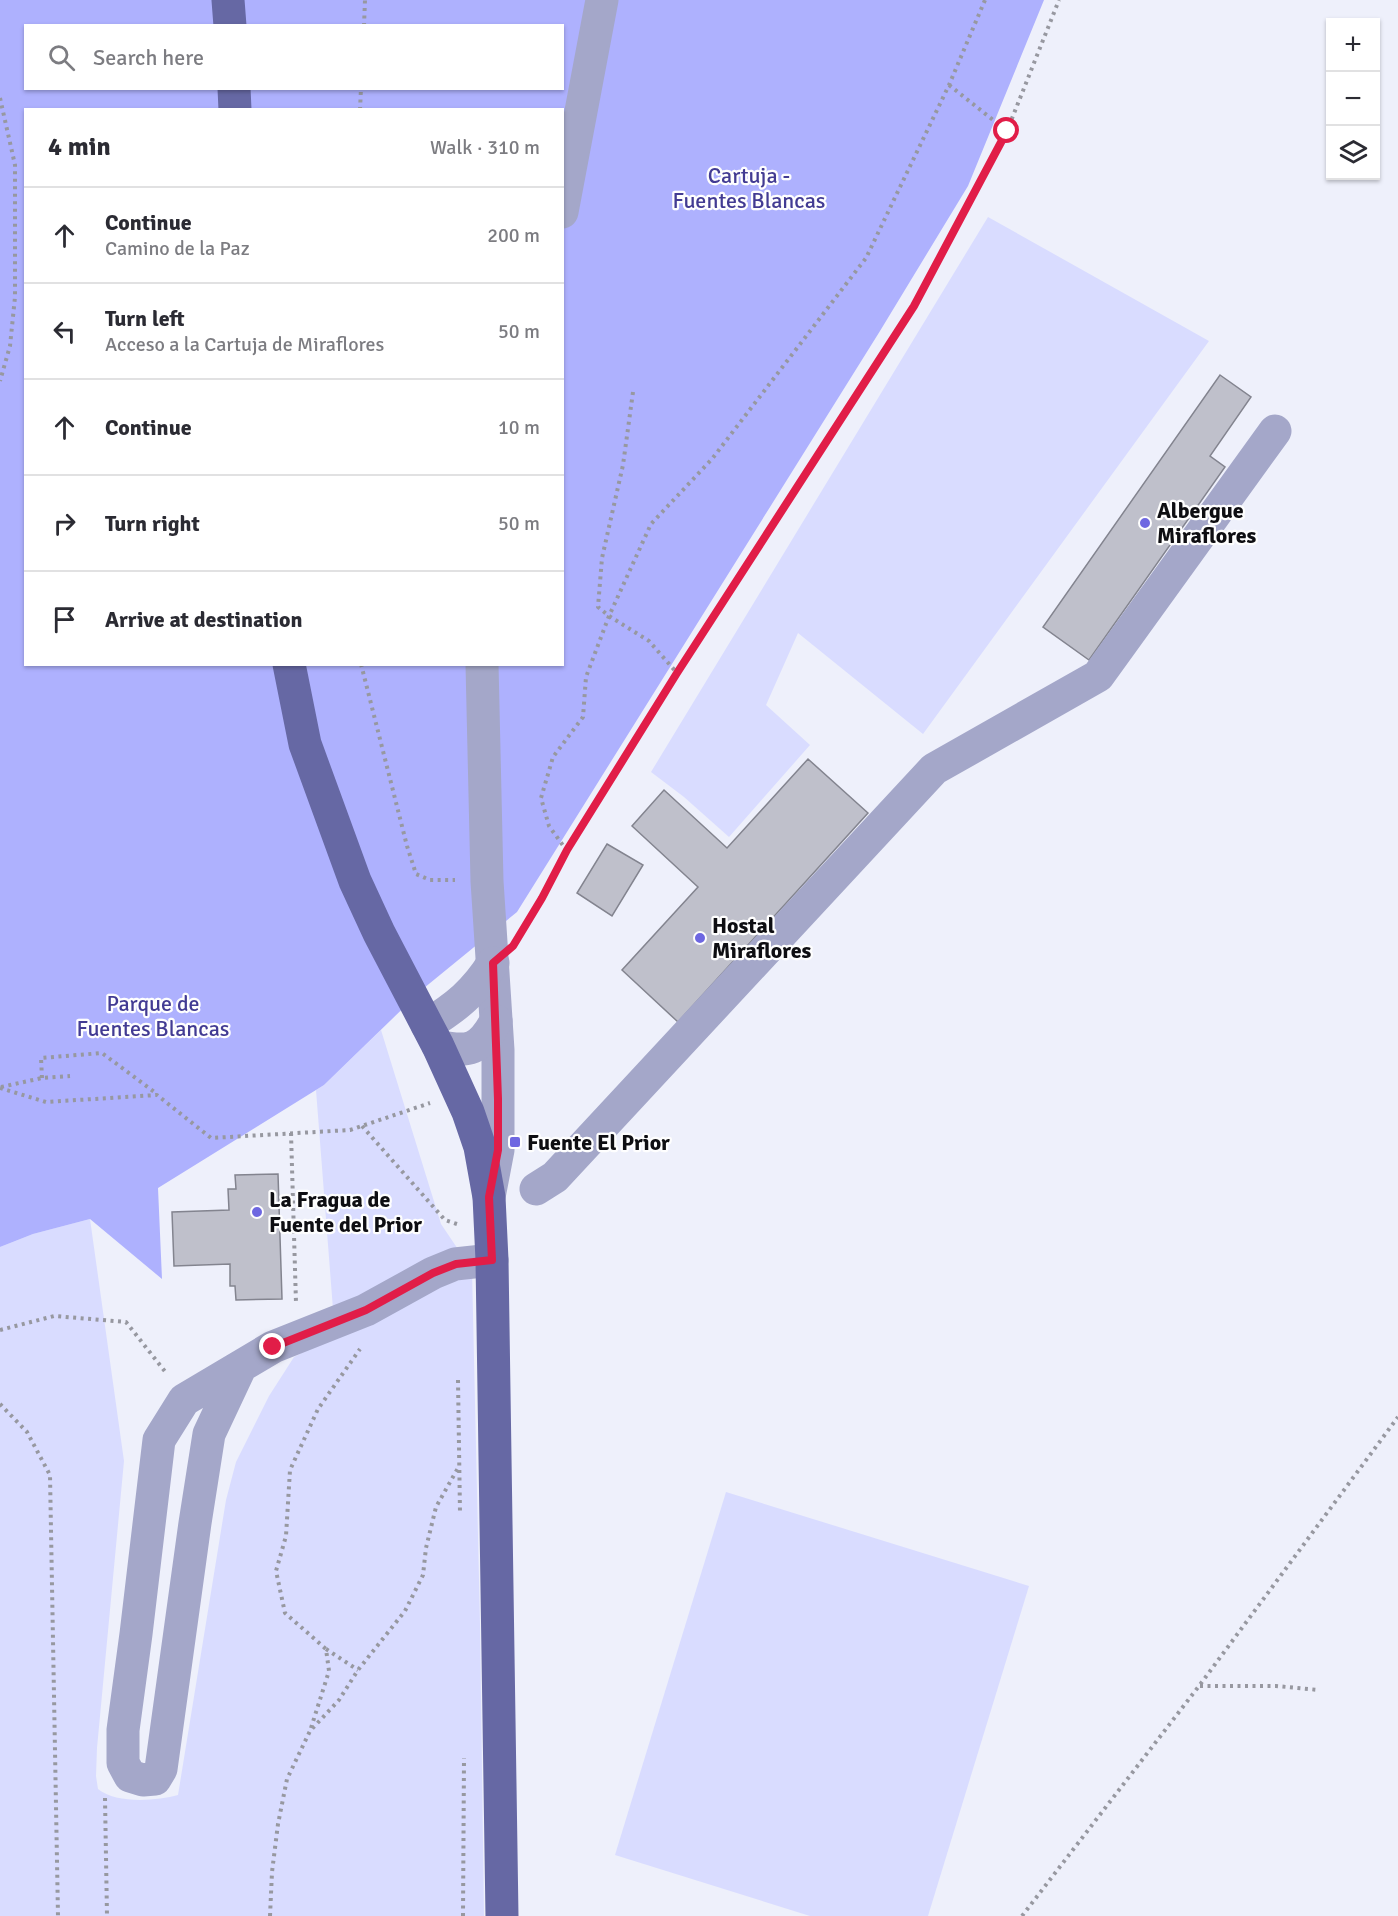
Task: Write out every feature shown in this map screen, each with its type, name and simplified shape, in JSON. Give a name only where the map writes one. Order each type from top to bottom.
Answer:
[{"type":"main road","points":[[228,0],[230,24]]},
{"type":"main road","points":[[234,90],[235,108]]},
{"type":"main road","points":[[289,666],[305,744],[355,881],[468,1112],[480,1147],[489,1197],[492,1260],[502,1916]]},
{"type":"street","points":[[564,201],[602,0]]},
{"type":"street","points":[[536,1189],[555,1177],[934,769],[1098,676],[1275,431]]},
{"type":"street","points":[[482,666],[487,881],[498,1050],[498,1150],[489,1197]]},
{"type":"street","points":[[493,963],[481,982],[432,1035],[457,1051],[474,1047],[487,1037],[496,1022]]},
{"type":"street","points":[[240,1368],[209,1434],[161,1769],[155,1779],[143,1780],[130,1776],[123,1763],[123,1730],[159,1440],[184,1400],[273,1347],[366,1310],[440,1270],[456,1264],[492,1260]]},
{"type":"path","points":[[364,24],[365,0]]},
{"type":"path","points":[[567,850],[549,826],[542,798],[553,757],[583,717],[586,677],[609,616],[651,524],[712,459],[866,258],[949,85],[985,0]]},
{"type":"path","points":[[493,963],[513,946],[567,850],[677,673],[914,306],[1007,131],[1059,0]]},
{"type":"path","points":[[949,85],[1007,131]]},
{"type":"path","points":[[360,108],[361,90]]},
{"type":"path","points":[[0,98],[15,165],[15,297],[10,346],[0,381]]},
{"type":"path","points":[[633,392],[623,465],[602,558],[598,607],[648,641],[677,673]]},
{"type":"path","points":[[362,666],[416,874],[430,880],[487,881]]},
{"type":"path","points":[[42,1078],[40,1058],[102,1053],[211,1138],[350,1130],[431,1103]]},
{"type":"path","points":[[0,1087],[42,1078],[70,1076]]},
{"type":"path","points":[[0,1087],[46,1102],[157,1095]]},
{"type":"path","points":[[362,1126],[445,1220],[460,1225]]},
{"type":"path","points":[[291,1133],[297,1338]]},
{"type":"path","points":[[358,1670],[326,1649],[285,1613],[276,1571],[286,1536],[290,1470],[318,1409],[361,1348],[366,1310]]},
{"type":"path","points":[[0,1330],[54,1316],[126,1322],[166,1372],[184,1400]]},
{"type":"path","points":[[0,1404],[27,1432],[50,1475],[58,1916]]},
{"type":"path","points":[[1022,1916],[1199,1686],[1398,1417]]},
{"type":"path","points":[[310,1731],[339,1700],[358,1670],[405,1611],[423,1575],[426,1548],[436,1507],[458,1467]]},
{"type":"path","points":[[270,1916],[273,1862],[287,1779],[310,1731],[329,1671],[326,1649]]},
{"type":"path","points":[[1199,1686],[1276,1686],[1319,1690]]},
{"type":"path","points":[[107,1916],[105,1795],[123,1763]]},
{"type":"shaded area","points":[[988,217],[1209,341],[923,734],[798,633],[766,705],[810,745],[729,837],[684,797],[651,772]]},
{"type":"shaded area","points":[[381,1030],[441,1224],[472,1270],[484,1916],[0,1916],[0,1247],[33,1234],[90,1219],[124,1461],[96,1776],[98,1789],[115,1797],[148,1800],[178,1795],[226,1500],[236,1462],[269,1396],[294,1357],[335,1335],[316,1090]]},
{"type":"shaded area","points":[[726,1492],[1029,1586],[928,1916],[810,1916],[615,1855]]},
{"type":"green space","name":"Cartuja - Fuentes Blancas","points":[[0,0],[1044,0],[968,186],[517,912],[424,988],[324,1085],[158,1188],[162,1279],[90,1219],[33,1234],[0,1247]]},
{"type":"building","points":[[1220,375],[1251,397],[1210,456],[1225,467],[1089,660],[1043,627]]},
{"type":"building","points":[[808,759],[868,813],[678,1022],[622,970],[698,887],[632,826],[664,790],[727,848]]},
{"type":"building","points":[[607,844],[643,865],[612,916],[577,893]]},
{"type":"building","points":[[278,1174],[282,1299],[236,1300],[235,1286],[230,1286],[230,1264],[174,1266],[172,1212],[229,1210],[228,1189],[236,1189],[235,1175]]},
{"type":"place","name":"Albergue Miraflores","points":[[1145,523]]},
{"type":"place","name":"Hostal Miraflores","points":[[700,938]]},
{"type":"place","name":"Fuente El Prior","points":[[515,1142]]},
{"type":"place","name":"La Fragua de Fuente del Prior","points":[[257,1212]]},
{"type":"route","points":[[273,1347],[366,1310],[433,1273],[456,1264],[492,1260],[489,1197],[498,1150],[498,1050],[493,963],[513,946],[567,850],[677,673],[914,306],[1007,131]]},
{"type":"park label","name":"Parque de Fuentes Blancas","points":[[153,1016]]}]
